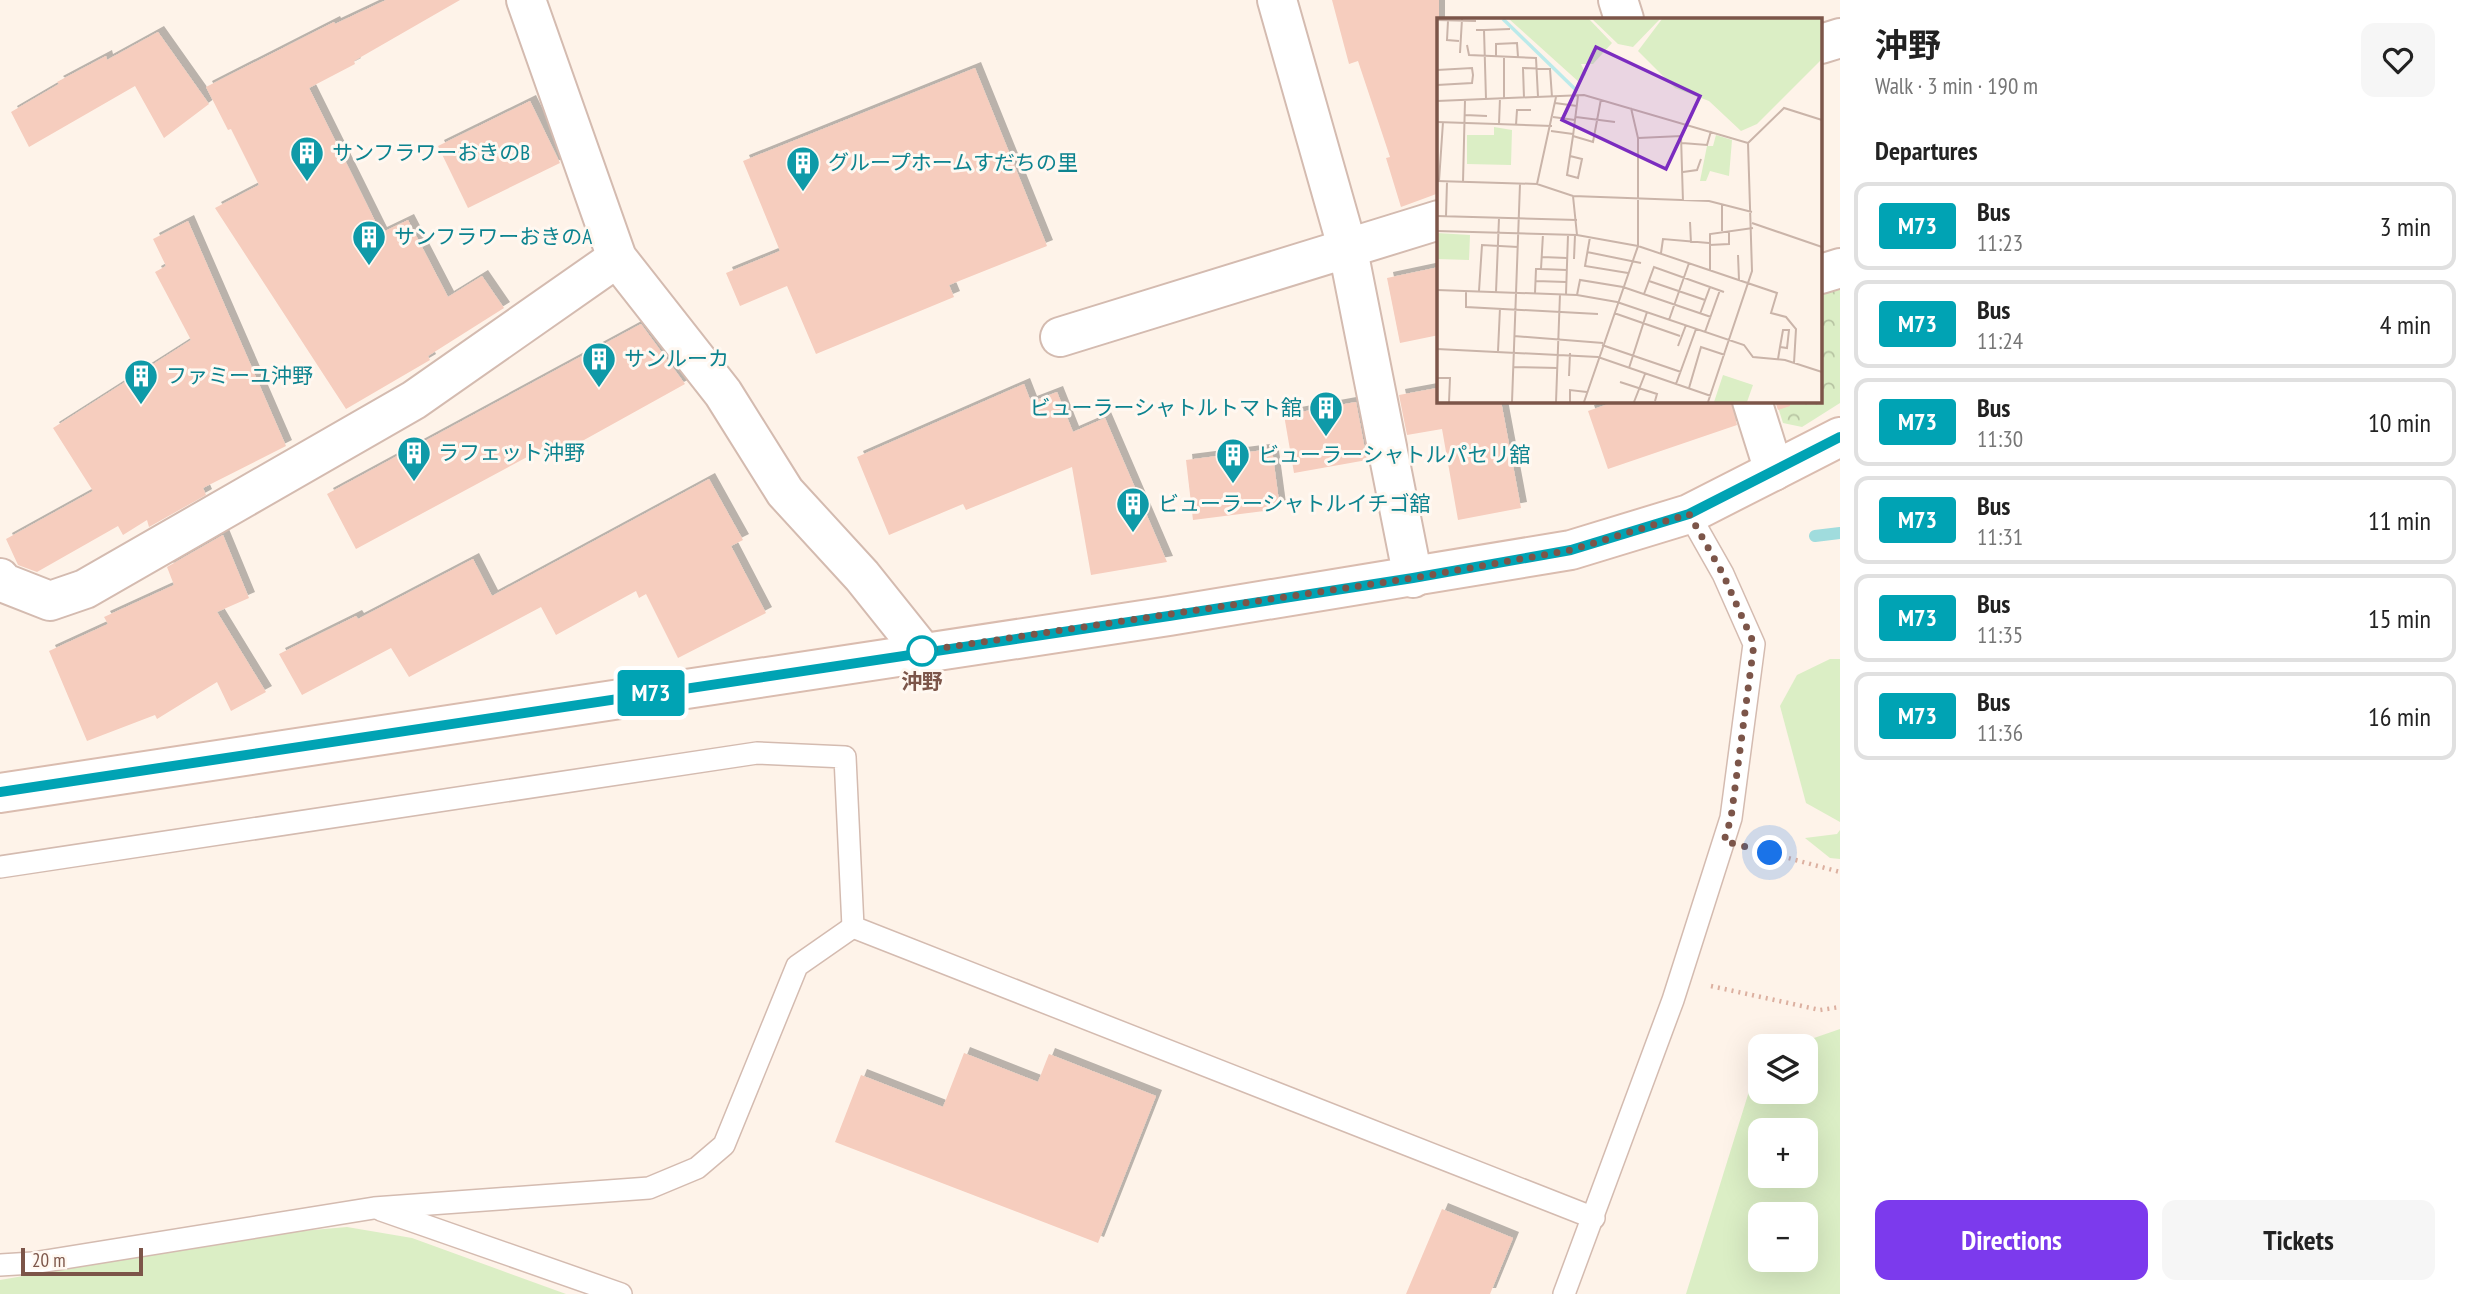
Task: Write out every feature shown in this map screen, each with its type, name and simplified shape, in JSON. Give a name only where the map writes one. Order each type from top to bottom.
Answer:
[{"type":"street","points":[[527,0],[617,258],[723,393],[786,492],[862,576],[922,651]]},
{"type":"street","points":[[1277,0],[1348,250],[1413,578]]},
{"type":"street","points":[[1618,0],[1624,18]]},
{"type":"street","points":[[1822,44],[1840,37]]},
{"type":"street","points":[[1060,337],[1437,221]]},
{"type":"street","points":[[0,578],[4,583],[50,601],[85,589],[414,400],[617,258]]},
{"type":"street","points":[[1822,274],[1840,268]]},
{"type":"street","points":[[1752,402],[1774,471]]},
{"type":"street","points":[[0,793],[1413,578],[1571,550],[1689,514],[1840,437]]},
{"type":"lane","points":[[1564,1294],[1680,980],[1731,818],[1754,644],[1723,574],[1689,514]]},
{"type":"lane","points":[[0,867],[757,753],[845,757],[853,927]]},
{"type":"lane","points":[[853,927],[1594,1218]]},
{"type":"lane","points":[[0,1265],[33,1263],[374,1208],[649,1188],[697,1168],[724,1145],[797,966],[853,927]]},
{"type":"lane","points":[[374,1208],[621,1294]]},
{"type":"path","points":[[1724,841],[1840,872]]},
{"type":"path","points":[[1680,980],[1820,1010],[1840,1007]]},
{"type":"green space","points":[[1840,286],[1840,403],[1802,427],[1783,423],[1776,402],[1822,402],[1822,291]]},
{"type":"green space","points":[[1830,659],[1840,659],[1840,822],[1806,803],[1780,706],[1797,675]]},
{"type":"green space","points":[[1840,830],[1840,859],[1830,858],[1805,838],[1837,834]]},
{"type":"green space","points":[[1840,1029],[1840,1294],[1686,1294],[1748,1095],[1748,1104],[1818,1104],[1818,1037]]},
{"type":"green space","points":[[347,1227],[412,1238],[566,1294],[0,1294],[0,1280],[267,1234]]},
{"type":"building","points":[[386,0],[460,0],[354,61],[355,64],[309,88],[381,233],[408,220],[448,297],[482,276],[504,308],[428,356],[430,360],[346,409],[215,208],[259,185],[206,87],[334,22],[335,24]]},
{"type":"building","points":[[1332,0],[1439,0],[1437,194],[1401,207],[1386,158],[1390,157],[1358,61],[1349,64]]},
{"type":"building","points":[[158,32],[209,104],[164,138],[135,86],[29,147],[11,112],[59,84],[57,82],[106,56],[107,60]]},
{"type":"building","points":[[975,68],[1047,246],[949,285],[954,297],[816,354],[787,286],[740,306],[726,273],[780,251],[743,161]]},
{"type":"building","points":[[530,101],[560,163],[468,208],[438,146]]},
{"type":"building","points":[[188,221],[286,446],[203,488],[206,495],[149,527],[147,520],[123,535],[118,526],[37,572],[18,565],[6,539],[93,491],[53,428],[191,340],[155,272],[166,266],[153,239]]},
{"type":"building","points":[[1437,267],[1437,335],[1400,343],[1387,278]]},
{"type":"building","points":[[641,324],[685,384],[548,460],[542,449],[356,549],[327,494]]},
{"type":"building","points":[[1024,384],[1031,402],[1057,392],[1073,432],[1105,418],[1167,562],[1091,575],[1072,467],[966,510],[963,504],[889,535],[857,457]]},
{"type":"building","points":[[1437,388],[1437,402],[1501,402],[1521,508],[1458,520],[1442,429],[1407,435],[1399,395]]},
{"type":"building","name":"ビューラーシャトルトマト舘","points":[[1356,402],[1367,460],[1294,473],[1284,415]]},
{"type":"building","points":[[1614,402],[1731,402],[1737,425],[1608,469],[1588,411]]},
{"type":"building","points":[[1775,402],[1790,402],[1790,406],[1778,410]]},
{"type":"building","name":"ビューラーシャトルパセリ舘","points":[[1272,449],[1280,509],[1193,520],[1186,460]]},
{"type":"building","points":[[709,479],[743,540],[731,546],[766,613],[678,658],[646,594],[639,598],[636,591],[556,635],[541,607],[409,677],[391,648],[302,695],[279,654],[356,616],[358,619],[473,559],[492,596]]},
{"type":"building","points":[[223,535],[249,598],[217,612],[266,692],[231,711],[217,682],[157,719],[155,715],[87,741],[49,651],[108,624],[104,617],[174,585],[167,567]]},
{"type":"building","points":[[964,1053],[1038,1082],[1049,1054],[1156,1096],[1098,1243],[835,1142],[861,1075],[943,1107]]},
{"type":"building","points":[[1442,1209],[1513,1238],[1490,1294],[1406,1294]]},
{"type":"waterway","points":[[1815,536],[1840,533]]},
{"type":"bus line","name":"M73","points":[[0,792],[922,651],[1169,616],[1571,550],[1689,514],[1840,437]]},
{"type":"place","name":"サンフラワーおきのB","points":[[307,183]]},
{"type":"place","name":"グループホームすだちの里","points":[[803,193]]},
{"type":"place","name":"サンフラワーおきのA","points":[[369,267]]},
{"type":"place","name":"サンルーカ","points":[[599,389]]},
{"type":"place","name":"ファミーユ沖野","points":[[141,406]]},
{"type":"place","name":"ビューラーシャトルトマト舘","points":[[1326,438]]},
{"type":"place","name":"ラフェット沖野","points":[[414,483]]},
{"type":"place","name":"ビューラーシャトルパセリ舘","points":[[1233,485]]},
{"type":"place","name":"ビューラーシャトルイチゴ舘","points":[[1133,534]]},
{"type":"place","name":"沖野","points":[[922,651]]},
{"type":"route","points":[[922,651],[1169,616],[1571,550],[1689,514],[1723,574],[1754,644],[1731,818],[1724,841],[1770,853]]}]
